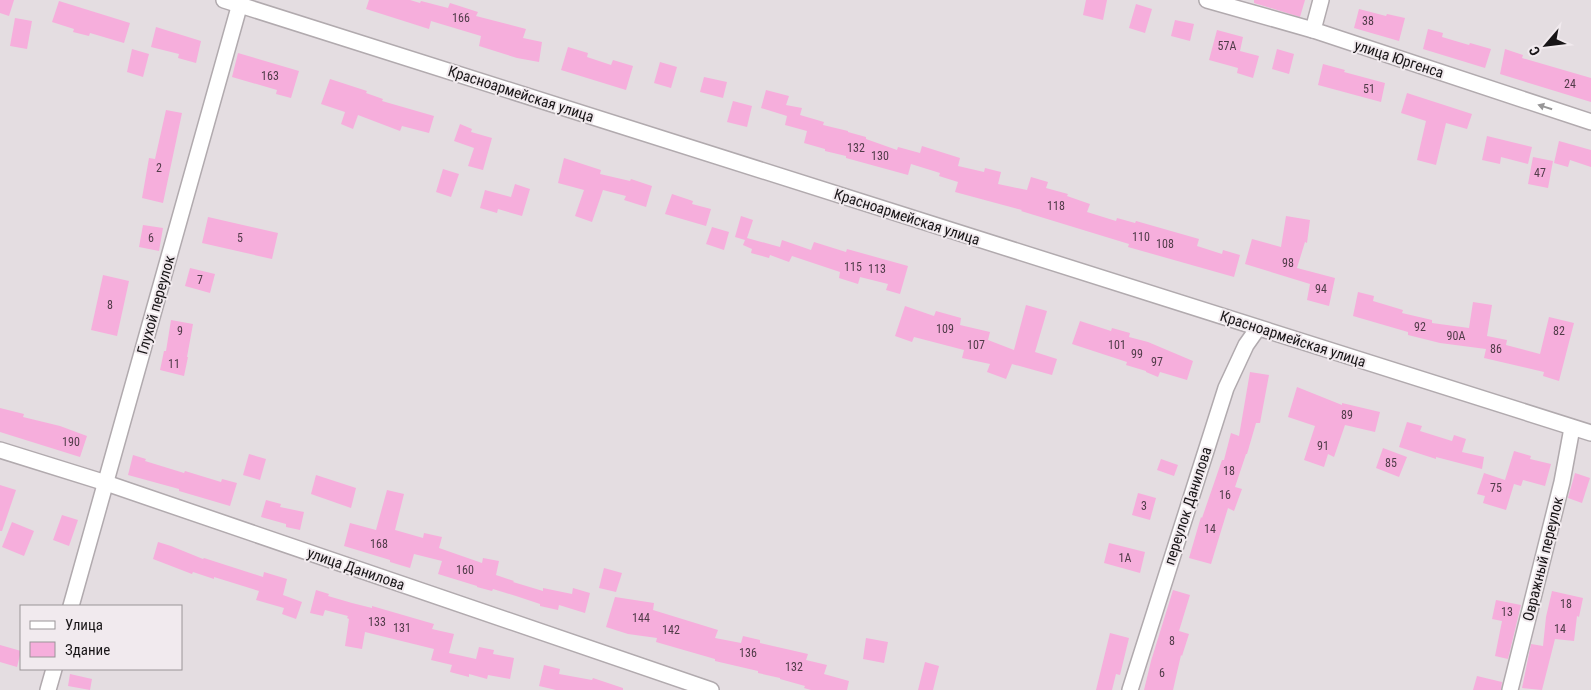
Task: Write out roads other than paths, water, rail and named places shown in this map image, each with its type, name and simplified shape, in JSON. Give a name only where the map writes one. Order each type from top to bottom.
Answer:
[{"type":"street","name":"Красноармейская улица","points":[[224,0],[240,2],[1591,433]]},
{"type":"street","name":"улица Юргенса","points":[[1206,0],[1313,30],[1591,122]]},
{"type":"street","points":[[1313,30],[1321,0]]},
{"type":"street","name":"Глухой переулок","points":[[71,605],[240,2]]},
{"type":"street","name":"переулок Данилова","points":[[1130,690],[1226,388],[1246,345],[1258,328]]},
{"type":"street","name":"Овражный переулок","points":[[1510,690],[1562,482],[1572,428]]},
{"type":"street","name":"улица Данилова","points":[[0,450],[106,483],[711,690]]},
{"type":"street","points":[[48,690],[54,670]]}]
